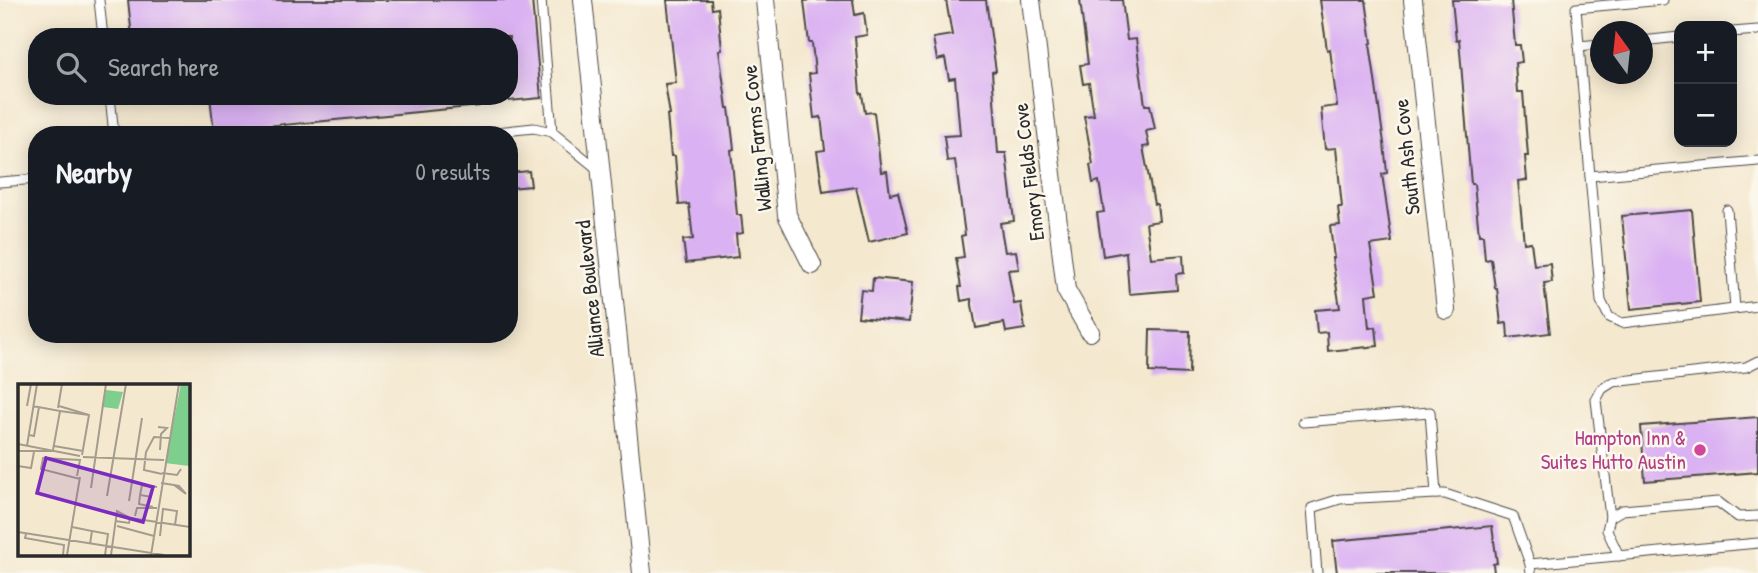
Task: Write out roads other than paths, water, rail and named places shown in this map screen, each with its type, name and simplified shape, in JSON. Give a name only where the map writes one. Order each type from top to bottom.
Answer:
[{"type":"street","name":"Alliance Boulevard","points":[[583,0],[642,573]]},
{"type":"street","name":"Walling Farms Cove","points":[[765,0],[787,215],[812,265]]},
{"type":"street","name":"Emory Fields Cove","points":[[1031,0],[1066,290],[1090,332]]},
{"type":"street","name":"South Ash Cove","points":[[1413,0],[1446,310]]},
{"type":"lane","points":[[99,0],[102,28]]},
{"type":"lane","points":[[541,0],[552,132]]},
{"type":"lane","points":[[1663,0],[1576,8],[1601,301],[1609,317],[1622,323],[1758,306]]},
{"type":"lane","points":[[1737,32],[1758,30]]},
{"type":"lane","points":[[1653,40],[1674,38]]},
{"type":"lane","points":[[1579,46],[1590,45]]},
{"type":"lane","points":[[111,105],[113,126]]},
{"type":"lane","points":[[518,130],[534,128],[552,132],[601,172]]},
{"type":"lane","points":[[1590,176],[1758,161]]},
{"type":"lane","points":[[0,183],[28,180]]},
{"type":"lane","points":[[1727,210],[1735,308]]},
{"type":"lane","points":[[1619,556],[1607,530],[1610,517],[1596,400],[1602,389],[1613,382],[1746,367],[1758,360]]},
{"type":"lane","points":[[1303,422],[1430,412],[1436,494]]},
{"type":"lane","points":[[1317,573],[1312,508],[1340,499],[1445,494],[1513,516],[1530,568],[1619,556],[1758,543]]},
{"type":"lane","points":[[1610,517],[1622,510],[1718,502],[1738,517],[1758,516]]},
{"type":"place","name":"Hampton Inn & Suites Hutto Austin","points":[[1700,450]]}]
